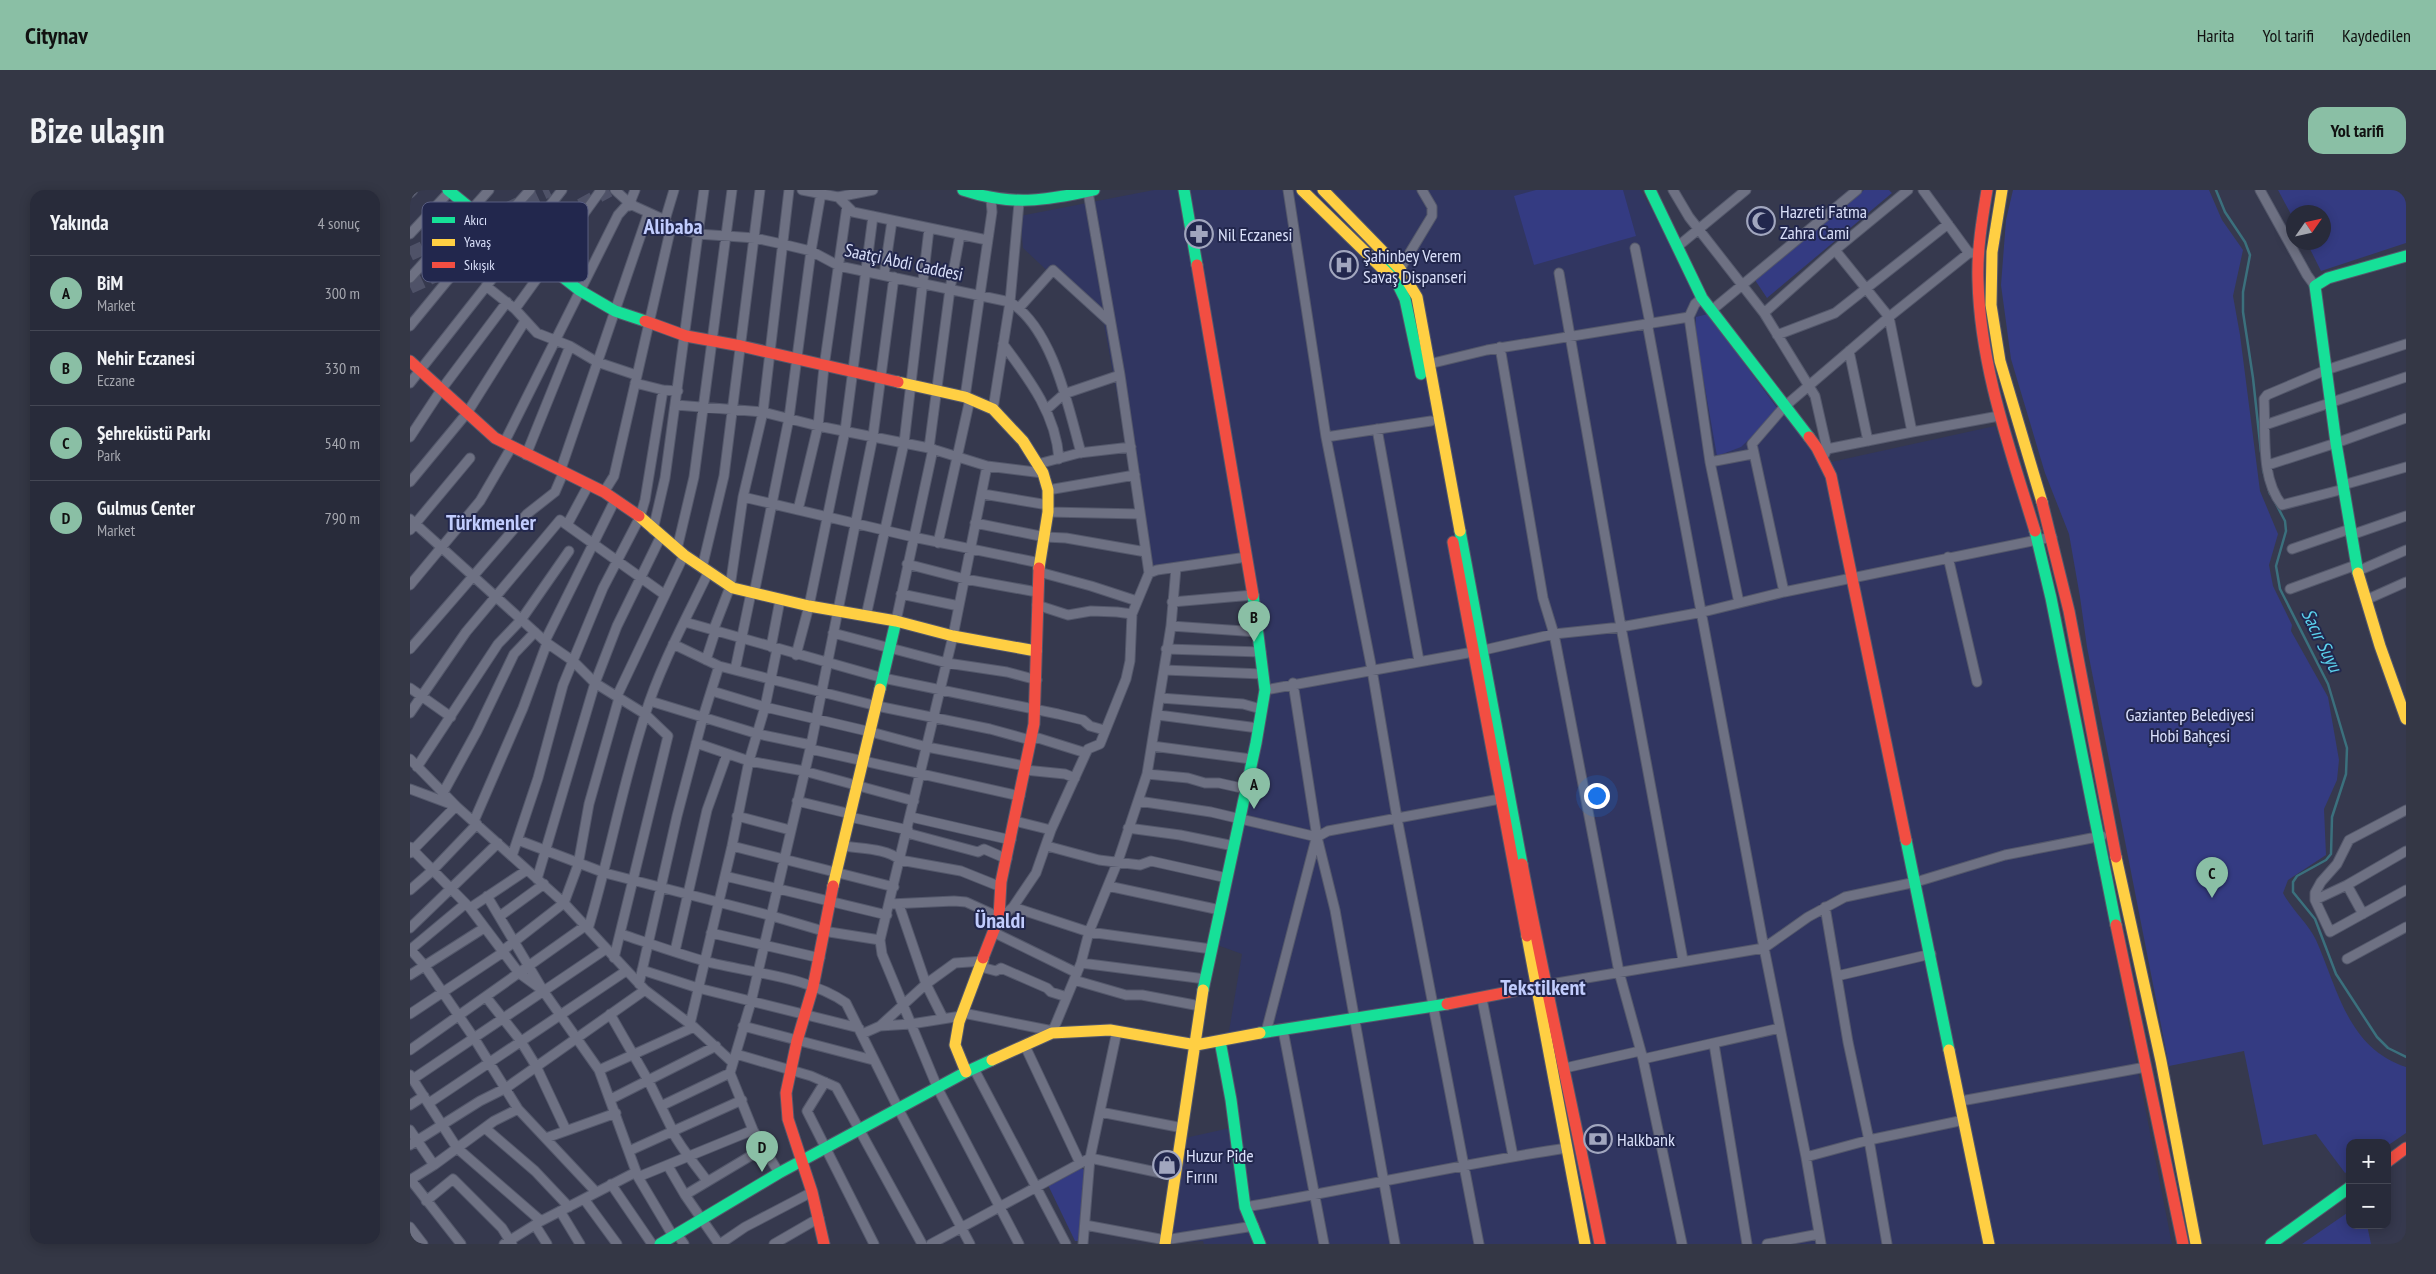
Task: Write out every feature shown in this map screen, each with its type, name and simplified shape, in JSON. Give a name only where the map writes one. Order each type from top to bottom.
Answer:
[{"type":"street","points":[[410,193],[413,190]]},
{"type":"street","points":[[439,202],[450,190],[463,202]]},
{"type":"street","points":[[478,202],[489,190]]},
{"type":"street","points":[[519,202],[530,190]]},
{"type":"street","points":[[552,202],[562,190]]},
{"type":"street","points":[[588,207],[601,190]]},
{"type":"street","name":"Saatçi Abdi Caddesi","points":[[615,190],[629,203],[648,214],[698,234],[755,238],[811,251],[839,266],[980,294],[1010,302],[1019,308],[1040,335],[1064,394],[1081,453]]},
{"type":"street","points":[[588,273],[618,215],[629,203],[635,190]]},
{"type":"street","points":[[604,492],[614,476],[650,324],[674,190]]},
{"type":"street","points":[[500,916],[541,882],[544,852],[595,683],[617,626],[641,578],[657,533],[686,336],[704,190]]},
{"type":"street","points":[[410,1014],[502,952],[564,903],[578,865],[589,804],[618,697],[665,595],[681,552],[704,407],[724,235],[732,190]]},
{"type":"street","points":[[410,1050],[586,928],[605,873],[645,714],[685,622],[705,570],[724,476],[734,409],[760,190]]},
{"type":"street","points":[[706,660],[730,586],[743,498],[762,412],[789,190]]},
{"type":"street","points":[[802,190],[838,197],[873,190]]},
{"type":"street","points":[[894,905],[966,902],[999,917],[1003,916],[1013,907],[1036,873],[1051,830],[1088,749],[1100,744],[1128,670],[1132,614],[1144,589],[1148,573],[1131,447],[1091,191],[1019,203],[991,200],[963,190]]},
{"type":"street","points":[[1165,1242],[1196,1045],[1200,1006],[1265,690],[1247,556],[1184,190]]},
{"type":"street","points":[[1288,190],[1326,437],[1372,670],[1432,1007],[1479,1244]]},
{"type":"street","points":[[1302,190],[1374,259],[1398,286],[1405,299]]},
{"type":"street","points":[[1315,190],[1409,281]]},
{"type":"street","points":[[1323,190],[1400,268],[1417,297],[1478,651],[1540,986],[1585,1244]]},
{"type":"street","points":[[1400,268],[1432,216],[1432,207],[1422,190]]},
{"type":"street","points":[[1650,190],[1702,298],[1784,407],[1825,454]]},
{"type":"street","points":[[1673,190],[1689,217],[1700,229],[1741,286],[1764,313],[1814,396],[1825,454],[1854,579],[1989,1244]]},
{"type":"street","points":[[1712,310],[1857,190]]},
{"type":"street","points":[[1764,313],[1835,250],[1908,190]]},
{"type":"street","points":[[1923,190],[1948,224],[1973,253]]},
{"type":"street","points":[[1987,190],[1973,253],[1978,316],[1999,416],[2038,541],[2183,1244]]},
{"type":"street","points":[[2002,190],[1992,252],[1991,305],[2000,361],[2052,537],[2076,645],[2111,835],[2161,1061],[2196,1244]]},
{"type":"street","points":[[2260,190],[2307,276],[2315,286],[2336,444],[2357,568],[2368,599],[2380,646],[2406,719]]},
{"type":"street","points":[[1677,247],[1743,191]]},
{"type":"street","points":[[735,670],[789,418],[811,251],[821,193]]},
{"type":"street","points":[[838,197],[854,212],[987,240]]},
{"type":"street","points":[[938,543],[968,398],[992,212],[991,200]]},
{"type":"street","points":[[993,409],[1010,302],[1019,203]]},
{"type":"street","points":[[798,510],[818,426],[824,367],[847,206]]},
{"type":"street","points":[[410,649],[527,514],[555,492],[648,214]]},
{"type":"street","points":[[796,655],[809,606],[845,431],[854,374],[873,216]]},
{"type":"street","points":[[410,234],[422,221]]},
{"type":"street","points":[[884,275],[892,221]]},
{"type":"street","points":[[1777,335],[1828,317],[1867,289],[1948,224]]},
{"type":"street","points":[[866,616],[904,442],[929,229]]},
{"type":"street","points":[[824,1244],[812,1192],[788,1119],[786,1093],[797,1042],[806,1016],[820,958],[823,931],[836,872],[871,732],[908,564],[931,449],[936,389],[950,289],[960,235]]},
{"type":"street","points":[[1636,248],[1650,323],[1648,328],[1821,1244]]},
{"type":"street","points":[[1835,250],[1889,317],[1912,432]]},
{"type":"street","points":[[1784,592],[1759,475],[1752,454],[1752,444],[1784,407],[1889,317],[1973,253]]},
{"type":"street","points":[[1380,254],[1401,287],[1405,299],[1478,651],[1500,799],[1540,986],[1565,1068],[1600,1244]]},
{"type":"street","points":[[2315,286],[2328,278],[2406,256]]},
{"type":"street","points":[[410,278],[422,265]]},
{"type":"street","points":[[1019,308],[1053,270],[1110,322]]},
{"type":"street","points":[[1559,273],[1682,960]]},
{"type":"street","points":[[779,1173],[762,1149],[730,1073],[751,1002],[811,747],[873,436],[894,278]]},
{"type":"street","points":[[410,326],[446,282]]},
{"type":"street","points":[[410,383],[489,282]]},
{"type":"street","points":[[515,309],[534,282]]},
{"type":"street","points":[[569,282],[615,312],[686,336],[741,346],[854,374],[936,389],[968,398],[993,409],[1023,442],[1040,468],[1048,490],[1048,509],[1039,568],[1036,605],[1035,710],[1001,887],[999,917],[995,933],[962,1014],[955,1045],[1036,1186],[1066,1244]]},
{"type":"street","points":[[410,585],[443,548],[490,487],[554,341],[583,282]]},
{"type":"street","points":[[486,286],[515,309],[537,333],[570,346],[597,362],[636,379],[663,390],[678,391]]},
{"type":"street","points":[[1702,298],[1695,304],[1689,317],[1710,462],[1739,603]]},
{"type":"street","points":[[410,438],[441,390],[507,302]]},
{"type":"street","points":[[1429,364],[1500,347],[1689,317]]},
{"type":"street","points":[[410,482],[467,413],[525,321]]},
{"type":"street","points":[[1003,344],[1047,409],[1054,426],[1059,459]]},
{"type":"street","points":[[2406,344],[2326,370],[2265,397],[2268,465],[2272,488],[2282,505],[2406,467]]},
{"type":"street","points":[[526,455],[570,346]]},
{"type":"street","points":[[1500,347],[1543,598],[1554,634],[1619,972],[1641,1055],[1682,1244]]},
{"type":"street","points":[[1849,351],[1868,440]]},
{"type":"street","points":[[410,361],[494,438],[526,455],[563,470],[604,492],[640,517],[657,533],[705,570],[730,586],[752,594],[896,621],[953,636],[1036,652]]},
{"type":"street","points":[[1047,409],[1064,394],[1120,375]]},
{"type":"street","points":[[2266,425],[2406,377]]},
{"type":"street","points":[[512,856],[538,778],[563,685],[603,588],[640,517],[645,500],[663,390]]},
{"type":"street","points":[[676,405],[762,412],[818,426],[904,442],[987,466],[1040,468],[1059,459],[1081,453],[1131,447]]},
{"type":"street","points":[[1825,454],[1868,440],[1999,416]]},
{"type":"street","points":[[2268,465],[2336,444],[2406,418]]},
{"type":"street","points":[[1326,437],[1431,421]]},
{"type":"street","points":[[1377,429],[1419,661]]},
{"type":"street","points":[[1710,462],[1752,454]]},
{"type":"street","points":[[470,458],[412,524],[443,548],[494,597],[546,642],[573,661],[595,683],[645,714],[668,736],[614,958]]},
{"type":"street","points":[[943,1018],[926,984],[894,905],[894,887],[953,636],[975,523],[983,494],[987,466]]},
{"type":"street","points":[[1048,490],[1135,475]]},
{"type":"street","points":[[567,526],[589,484]]},
{"type":"street","points":[[983,494],[1048,509],[1140,514]]},
{"type":"street","points":[[743,498],[856,523],[1039,568],[1137,601]]},
{"type":"street","points":[[410,890],[433,870],[476,822],[523,708],[546,642],[615,500]]},
{"type":"street","points":[[2292,549],[2406,516]]},
{"type":"street","points":[[410,713],[466,632],[560,520],[594,542],[665,595]]},
{"type":"street","points":[[975,523],[1045,537],[1066,538],[1146,552]]},
{"type":"street","points":[[1265,690],[1478,651],[1554,634],[1621,626],[1703,612],[1784,592],[2052,537]]},
{"type":"street","points":[[2290,589],[2406,550]]},
{"type":"street","points":[[417,767],[498,644],[522,620],[569,551]]},
{"type":"street","points":[[1148,573],[1247,556]]},
{"type":"street","points":[[1948,557],[1977,682]]},
{"type":"street","points":[[908,564],[964,579],[1037,592]]},
{"type":"street","points":[[660,1244],[779,1173],[802,1163],[970,1070],[1052,1032],[1081,963],[1089,932],[1118,861],[1147,774],[1171,626],[1176,568]]},
{"type":"street","points":[[2368,599],[2406,582]]},
{"type":"street","points":[[901,594],[959,606]]},
{"type":"street","points":[[1172,602],[1253,595]]},
{"type":"street","points":[[692,1026],[698,988],[732,846],[749,761],[765,707],[780,600]]},
{"type":"street","points":[[1036,605],[1068,615],[1090,611],[1132,614]]},
{"type":"street","points":[[685,622],[714,632],[883,678],[1083,720],[1090,726],[1104,730]]},
{"type":"street","points":[[1171,626],[1258,632]]},
{"type":"street","points":[[443,793],[477,731],[514,654],[535,632]]},
{"type":"street","points":[[833,634],[947,663],[1007,672],[1036,680]]},
{"type":"street","points":[[674,644],[720,666],[877,706],[934,717],[1030,740],[1038,738],[1086,754]]},
{"type":"street","points":[[1166,649],[1261,652]]},
{"type":"street","points":[[414,1143],[442,1124],[506,1088],[610,1014],[642,987],[642,970],[660,886],[702,717],[720,666]]},
{"type":"street","points":[[1164,670],[1262,674]]},
{"type":"street","points":[[1293,684],[1317,837],[1335,910],[1382,1181],[1395,1244]]},
{"type":"street","points":[[410,688],[451,717]]},
{"type":"street","points":[[712,691],[765,707],[816,718],[927,747],[1025,768],[1065,774],[1075,778]]},
{"type":"street","points":[[1160,698],[1234,703],[1261,709]]},
{"type":"street","points":[[650,701],[758,734],[921,775],[1020,796]]},
{"type":"street","points":[[1158,715],[1258,728]]},
{"type":"street","points":[[696,743],[749,761],[804,771],[914,801]]},
{"type":"street","points":[[1152,746],[1251,758]]},
{"type":"street","points":[[675,951],[708,810],[727,754]]},
{"type":"street","points":[[410,759],[456,806],[564,903],[642,987],[716,1046],[734,1058],[791,1070],[836,1087],[922,1244]]},
{"type":"street","points":[[1147,774],[1188,778],[1204,783],[1219,783],[1246,789]]},
{"type":"street","points":[[412,793],[456,806]]},
{"type":"street","points":[[1138,801],[1211,812],[1317,837],[1328,831],[1500,799]]},
{"type":"street","points":[[797,801],[978,852],[984,849],[1007,860]]},
{"type":"street","points":[[456,806],[411,850],[468,906],[519,973],[544,992]]},
{"type":"street","points":[[2406,810],[2349,840],[2337,864],[2321,882],[2315,893],[2315,900],[2330,932],[2406,890]]},
{"type":"street","points":[[737,816],[790,830]]},
{"type":"street","points":[[911,817],[1011,840]]},
{"type":"street","points":[[1015,821],[1051,830]]},
{"type":"street","points":[[1128,828],[1180,835],[1234,846]]},
{"type":"street","points":[[642,970],[698,988],[860,1031],[880,1026],[911,1024],[962,1014],[1052,1032],[1117,1031],[1196,1045],[1266,1032],[1432,1007],[1682,960],[1764,948],[1825,907],[1856,894],[1916,882],[2005,855],[2111,835]]},
{"type":"street","points":[[1266,1032],[1317,837]]},
{"type":"street","points":[[518,840],[578,865],[605,873],[660,886],[823,931],[880,940]]},
{"type":"street","points":[[410,928],[498,843]]},
{"type":"street","points":[[732,846],[894,887]]},
{"type":"street","points":[[844,846],[869,849],[896,856],[900,860],[961,871],[1001,887]]},
{"type":"street","points":[[1047,846],[1099,860],[1140,865],[1151,861],[1227,878]]},
{"type":"street","points":[[2315,900],[2347,885],[2406,851]]},
{"type":"street","points":[[527,870],[468,906],[410,949],[443,992],[490,1062],[518,1109],[596,1192]]},
{"type":"street","points":[[725,876],[888,914]]},
{"type":"street","points":[[2347,885],[2363,914]]},
{"type":"street","points":[[1108,886],[1220,910]]},
{"type":"street","points":[[487,896],[530,965],[544,992],[599,1070],[637,1174],[675,1235],[684,1244]]},
{"type":"street","points":[[894,905],[888,914],[880,940],[882,954],[938,1089],[1019,1244]]},
{"type":"street","points":[[1013,907],[1089,932],[1211,949]]},
{"type":"street","points":[[1825,907],[1887,1244]]},
{"type":"street","points":[[2347,958],[2406,927]]},
{"type":"street","points":[[410,975],[484,928]]},
{"type":"street","points":[[711,933],[820,958]]},
{"type":"street","points":[[995,933],[1075,977],[1126,995],[1142,995],[1200,1006]]},
{"type":"street","points":[[621,934],[705,961],[813,987],[835,995],[846,1003],[898,1110],[970,1244]]},
{"type":"street","points":[[547,1244],[538,1223],[457,1148],[411,1077],[474,1038],[606,949]]},
{"type":"street","points":[[1837,976],[1931,954]]},
{"type":"street","points":[[880,1026],[902,1004],[955,963],[982,964],[996,971],[1001,968],[1047,988],[1051,992],[1067,997]]},
{"type":"street","points":[[1081,963],[1205,979]]},
{"type":"street","points":[[410,1105],[426,1099],[490,1062],[626,970]]},
{"type":"street","points":[[486,997],[520,1040],[536,1066],[566,1130]]},
{"type":"street","points":[[1482,998],[1514,1156]]},
{"type":"street","points":[[610,1014],[649,1082],[681,1148],[690,1156],[707,1181]]},
{"type":"street","points":[[599,1070],[692,1026]]},
{"type":"street","points":[[744,1026],[797,1042],[873,1060]]},
{"type":"street","points":[[1565,1068],[1714,1044],[1780,1028]]},
{"type":"street","points":[[1283,1030],[1313,1196],[1324,1244]]},
{"type":"street","points":[[1083,1244],[1090,1158],[1117,1031]]},
{"type":"street","points":[[1220,1041],[1231,1100],[1245,1207],[1260,1244]]},
{"type":"street","points":[[1714,1044],[1747,1244]]},
{"type":"street","points":[[611,1099],[649,1082],[716,1046]]},
{"type":"street","points":[[1025,1046],[1080,1163]]},
{"type":"street","points":[[1961,1101],[2146,1067]]},
{"type":"street","points":[[661,1106],[730,1073]]},
{"type":"street","points":[[825,1082],[807,1112],[874,1244]]},
{"type":"street","points":[[628,1151],[742,1100]]},
{"type":"street","points":[[460,1244],[410,1180],[434,1165],[494,1121],[518,1109]]},
{"type":"street","points":[[1100,1112],[1183,1128]]},
{"type":"street","points":[[546,1138],[616,1113]]},
{"type":"street","points":[[1806,1157],[1869,1140],[1964,1120]]},
{"type":"street","points":[[485,1128],[535,1171],[569,1207]]},
{"type":"street","points":[[410,1130],[414,1143],[434,1165]]},
{"type":"street","points":[[426,1201],[453,1179],[502,1228],[509,1243],[538,1223],[611,1184],[637,1174],[668,1166],[753,1130]]},
{"type":"street","points":[[1245,1207],[1313,1196],[1463,1165],[1567,1148]]},
{"type":"street","points":[[2391,1159],[2406,1148]]},
{"type":"street","points":[[685,1195],[762,1149]]},
{"type":"street","points":[[931,1244],[1090,1158],[1175,1176]]},
{"type":"street","points":[[668,1166],[685,1195],[719,1244],[745,1227],[812,1192]]},
{"type":"street","points":[[611,1184],[652,1244]]},
{"type":"street","points":[[2271,1244],[2346,1190]]},
{"type":"street","points":[[584,1199],[617,1244]]},
{"type":"street","points":[[560,1212],[580,1244]]},
{"type":"street","points":[[774,1244],[819,1218]]},
{"type":"street","points":[[1085,1225],[1165,1242],[1254,1226]]},
{"type":"street","points":[[410,1227],[423,1244]]},
{"type":"street","points":[[1767,1244],[1819,1234]]},
{"type":"shaded area","points":[[1154,190],[1640,190],[1709,303],[1822,464],[1995,426],[2031,528],[2172,1244],[1204,1244],[1203,1241],[1171,1243],[1185,1138],[1230,1128],[1215,1036],[1229,1031],[1242,954],[1209,942],[1263,672],[1243,552],[1149,567],[1104,324],[1023,248],[1020,216]]},
{"type":"green space","points":[[1536,190],[1623,190],[1636,236],[1534,265],[1514,196]]},
{"type":"green space","points":[[1864,190],[1889,190],[1892,193],[1767,298],[1755,280]]},
{"type":"green space","name":"Gaziantep Belediyesi Hobi Bahçesi","points":[[2013,190],[2209,190],[2222,220],[2243,250],[2233,296],[2240,335],[2260,491],[2278,534],[2269,565],[2273,586],[2292,625],[2291,631],[2328,697],[2339,760],[2337,780],[2324,809],[2326,855],[2288,880],[2283,893],[2313,934],[2339,997],[2358,1032],[2386,1058],[2406,1067],[2406,1133],[2391,1143],[2391,1139],[2346,1139],[2345,1173],[2316,1134],[2263,1145],[2244,1051],[2169,1066],[2087,647],[2069,534],[2045,473],[2011,359],[2001,285],[2006,220]]},
{"type":"green space","points":[[2278,190],[2406,190],[2406,243],[2321,271],[2310,250],[2331,250],[2331,205],[2286,205]]},
{"type":"green space","points":[[1708,314],[1777,408],[1769,420],[1741,447],[1717,456],[1696,337],[1696,317]]},
{"type":"green space","points":[[1080,1166],[1086,1172],[1081,1236],[1078,1241],[1075,1241],[1047,1183]]},
{"type":"green space","points":[[2346,1214],[2346,1229],[2368,1229],[2371,1244],[2302,1244]]},
{"type":"waterway","name":"Sacır Suyu","points":[[2216,190],[2225,212],[2245,242],[2250,255],[2243,292],[2243,312],[2253,378],[2261,452]]},
{"type":"waterway","name":"Sacır Suyu","points":[[2263,470],[2270,494]]},
{"type":"waterway","name":"Sacır Suyu","points":[[2273,498],[2285,521],[2286,531],[2276,566],[2280,589],[2328,684],[2347,748],[2346,774],[2332,817],[2331,854],[2326,860],[2297,876],[2293,882],[2293,892],[2315,919],[2336,974],[2377,1037],[2388,1048],[2406,1057]]},
{"type":"tunnel","points":[[523,202],[549,190]]},
{"type":"tunnel","points":[[587,202],[609,190]]},
{"type":"tunnel","points":[[410,254],[422,248]]},
{"type":"tunnel","points":[[410,287],[422,281]]},
{"type":"traffic: fast","points":[[448,190],[463,202]]},
{"type":"traffic: fast","points":[[963,190],[980,195],[1013,200],[1044,199],[1094,190]]},
{"type":"traffic: fast","points":[[1184,190],[1197,265]]},
{"type":"traffic: fast","points":[[1650,190],[1702,298],[1809,437]]},
{"type":"traffic: fast","points":[[2358,573],[2336,443],[2315,286],[2328,278],[2406,256]]},
{"type":"traffic: fast","points":[[1390,268],[1405,299],[1421,374]]},
{"type":"traffic: fast","points":[[569,282],[615,311],[645,321]]},
{"type":"traffic: fast","points":[[1460,531],[1522,864]]},
{"type":"traffic: fast","points":[[2035,531],[2051,598],[2116,925]]},
{"type":"traffic: fast","points":[[1203,990],[1256,743],[1265,690],[1253,595]]},
{"type":"traffic: fast","points":[[880,689],[896,621]]},
{"type":"traffic: fast","points":[[1906,840],[1949,1050]]},
{"type":"traffic: fast","points":[[1260,1033],[1447,1004]]},
{"type":"traffic: fast","points":[[1220,1041],[1231,1100],[1245,1207],[1260,1244]]},
{"type":"traffic: fast","points":[[660,1244],[779,1173],[966,1072],[992,1060]]},
{"type":"traffic: fast","points":[[2271,1244],[2346,1190]]},
{"type":"traffic: slow","points":[[1302,190],[1393,279]]},
{"type":"traffic: slow","points":[[1323,190],[1400,269],[1417,297],[1460,531]]},
{"type":"traffic: slow","points":[[2002,190],[1992,252],[1991,305],[2000,361],[2042,502]]},
{"type":"traffic: slow","points":[[898,382],[965,397],[993,409],[1023,441],[1043,473],[1048,490],[1048,512],[1039,568]]},
{"type":"traffic: slow","points":[[639,516],[684,555],[733,588],[809,606],[896,621],[953,636],[1036,651]]},
{"type":"traffic: slow","points":[[2358,573],[2380,646],[2406,719]]},
{"type":"traffic: slow","points":[[833,886],[880,689]]},
{"type":"traffic: slow","points":[[2116,857],[2161,1061],[2196,1244]]},
{"type":"traffic: slow","points":[[1527,936],[1585,1244]]},
{"type":"traffic: slow","points":[[966,1072],[955,1045],[959,1022],[983,958]]},
{"type":"traffic: slow","points":[[1165,1244],[1203,990]]},
{"type":"traffic: slow","points":[[992,1060],[1052,1033],[1110,1030],[1196,1045],[1260,1033]]},
{"type":"traffic: slow","points":[[1949,1050],[1989,1244]]},
{"type":"traffic: jam","points":[[1987,190],[1978,258],[1980,312],[1984,344],[1998,407],[2035,531]]},
{"type":"traffic: jam","points":[[1197,265],[1253,595]]},
{"type":"traffic: jam","points":[[645,321],[686,336],[741,346],[898,382]]},
{"type":"traffic: jam","points":[[410,361],[495,438],[604,492],[639,516]]},
{"type":"traffic: jam","points":[[1809,437],[1817,448],[1831,476],[1906,840]]},
{"type":"traffic: jam","points":[[2042,502],[2069,611],[2116,857]]},
{"type":"traffic: jam","points":[[1453,542],[1527,936]]},
{"type":"traffic: jam","points":[[983,958],[999,917],[1001,882],[1034,724],[1039,568]]},
{"type":"traffic: jam","points":[[1522,864],[1600,1244]]},
{"type":"traffic: jam","points":[[824,1244],[812,1192],[788,1119],[786,1093],[797,1041],[813,987],[833,886]]},
{"type":"traffic: jam","points":[[2116,925],[2183,1244]]},
{"type":"traffic: jam","points":[[1447,1004],[1545,985]]},
{"type":"traffic: jam","points":[[2391,1159],[2406,1148]]},
{"type":"place","name":"Hazreti Fatma Zahra Cami","points":[[1761,221]]},
{"type":"place","name":"Nil Eczanesi","points":[[1199,234]]},
{"type":"place","name":"Şahinbey Verem Savaş Dispanseri","points":[[1344,265]]},
{"type":"place","name":"Nehir Eczanesi","points":[[1254,642]]},
{"type":"place","name":"BiM","points":[[1254,809]]},
{"type":"place","name":"Şehreküstü Parkı","points":[[2212,898]]},
{"type":"place","name":"Halkbank","points":[[1598,1139]]},
{"type":"place","name":"Huzur Pide Fırını","points":[[1167,1165]]},
{"type":"place","name":"Gulmus Center","points":[[762,1172]]},
{"type":"district","name":"Alibaba","points":[[673,226]]},
{"type":"district","name":"Türkmenler","points":[[491,522]]},
{"type":"district","name":"Ünaldı","points":[[1000,920]]},
{"type":"district","name":"Tekstilkent","points":[[1543,987]]}]
